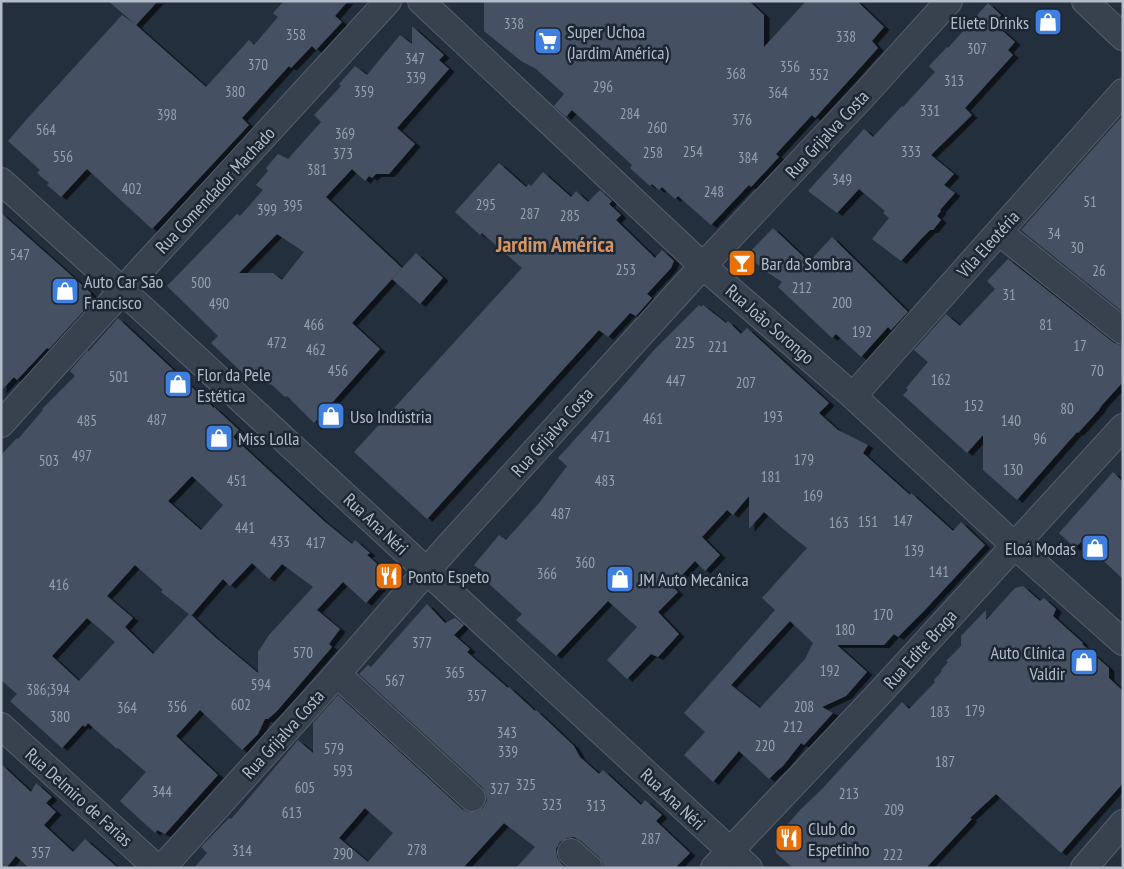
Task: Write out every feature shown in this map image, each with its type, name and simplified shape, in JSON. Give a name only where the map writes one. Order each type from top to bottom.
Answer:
[{"type":"street","name":"Rua Comendador Machado","points":[[1,424],[388,1]]},
{"type":"street","name":"Rua João Sorongo","points":[[421,1],[704,266],[853,396],[1123,642]]},
{"type":"street","name":"Rua Grijalva Costa","points":[[162,868],[337,674],[427,570],[949,1]]},
{"type":"street","points":[[1085,1],[1123,36]]},
{"type":"street","name":"Vila Eleotéria","points":[[853,396],[1123,92]]},
{"type":"street","name":"Rua Ana Néri","points":[[1,181],[123,290],[427,570],[731,862]]},
{"type":"street","points":[[999,232],[1123,331]]},
{"type":"street","name":"Rua Edite Braga","points":[[731,862],[876,697],[1123,427]]},
{"type":"street","points":[[337,674],[472,798]]},
{"type":"street","name":"Rua Delmiro de Farias","points":[[1,726],[157,868]]},
{"type":"street","points":[[1084,868],[1123,823]]},
{"type":"building","points":[[108,1],[158,1],[136,25],[206,87],[249,40],[254,45],[278,17],[273,13],[284,1],[348,1],[335,16],[342,22],[316,50],[312,46],[291,68],[289,66],[242,118],[249,125],[152,229],[87,169],[61,197],[37,173],[40,170],[8,141],[122,15],[135,24]]},
{"type":"building","points":[[484,1],[749,1],[764,15],[764,47],[806,1],[857,1],[884,27],[872,41],[878,48],[815,118],[812,115],[776,154],[779,157],[751,187],[749,185],[711,225],[678,196],[675,199],[662,187],[659,190],[652,184],[650,186],[630,168],[632,165],[572,110],[566,117],[554,106],[564,94],[536,69],[521,61],[484,31]]},
{"type":"building","points":[[988,3],[1001,15],[996,25],[1015,42],[1008,50],[1013,55],[965,108],[972,115],[931,155],[954,174],[944,185],[955,193],[940,210],[937,216],[941,220],[901,261],[872,239],[889,218],[883,213],[885,211],[859,189],[837,213],[808,191],[864,129],[873,137],[903,107],[935,72],[929,66],[948,48]]},
{"type":"building","points":[[412,26],[444,55],[439,60],[449,69],[397,128],[415,144],[389,174],[376,174],[372,178],[369,176],[365,181],[352,169],[326,197],[402,268],[352,323],[380,349],[314,423],[287,396],[285,397],[270,385],[257,372],[250,380],[211,343],[218,336],[167,286],[237,214],[240,216],[263,190],[256,185],[268,171],[266,168],[278,154],[288,159],[321,122],[314,115],[341,86],[339,84],[355,66],[367,75],[400,35],[412,44]],"holes":[[[277,234],[304,252],[282,280],[273,273],[239,273]]]},
{"type":"building","points":[[1123,115],[1123,312],[1021,230]]},
{"type":"building","points":[[499,163],[526,187],[529,184],[531,186],[543,172],[571,197],[576,191],[588,202],[600,190],[612,201],[609,204],[621,215],[616,220],[655,258],[662,250],[674,261],[671,268],[647,294],[652,298],[636,316],[630,313],[608,337],[599,330],[427,519],[354,452],[522,268],[482,233],[480,235],[455,212]]},
{"type":"building","points":[[1,213],[91,293],[91,303],[49,349],[47,348],[17,380],[14,377],[1,391]]},
{"type":"building","points":[[773,228],[809,262],[832,237],[908,312],[891,330],[888,327],[861,357],[836,334],[832,338],[778,287],[782,282],[747,255]]},
{"type":"building","points":[[416,253],[443,278],[420,304],[392,279]]},
{"type":"building","points":[[1008,259],[1114,343],[1123,346],[1123,382],[1017,500],[983,470],[983,435],[967,453],[903,395],[908,390],[906,388],[928,362],[914,350],[946,314],[960,326],[995,289],[987,281]]},
{"type":"building","points":[[699,305],[701,307],[703,305],[726,323],[728,321],[741,334],[747,328],[829,403],[819,413],[838,430],[868,445],[863,453],[953,531],[961,522],[985,545],[898,637],[894,634],[884,645],[837,645],[867,672],[846,696],[822,707],[833,713],[804,745],[801,743],[783,766],[769,779],[739,751],[713,782],[684,755],[705,732],[684,713],[775,610],[762,598],[807,548],[764,512],[749,529],[749,496],[733,515],[727,510],[702,537],[720,555],[705,571],[695,561],[672,586],[678,592],[658,612],[679,634],[658,657],[651,654],[627,679],[607,660],[637,627],[608,601],[556,656],[516,620],[522,614],[487,582],[491,578],[474,565],[499,535],[506,540],[540,502],[567,466],[558,458],[654,350]],"holes":[[[790,621],[813,643],[805,659],[760,708],[731,685]]]},
{"type":"building","points":[[118,318],[239,430],[233,437],[324,521],[352,544],[355,540],[370,553],[367,555],[391,576],[366,603],[343,582],[317,610],[340,629],[329,644],[332,647],[277,711],[268,719],[265,719],[258,734],[242,750],[200,710],[176,736],[218,775],[165,834],[157,830],[155,833],[120,801],[146,772],[88,723],[85,727],[83,725],[62,748],[10,701],[17,694],[1,680],[1,455],[18,439],[42,409],[75,376],[70,371],[88,350],[88,352]],"holes":[[[192,476],[223,505],[201,530],[168,501]],[[252,563],[269,579],[282,564],[313,587],[269,635],[258,652],[258,673],[192,615],[223,579],[230,586]],[[135,565],[163,590],[161,592],[189,614],[153,654],[125,627],[133,618],[107,596]],[[87,618],[115,642],[79,681],[52,656]]]},
{"type":"building","points":[[1113,472],[1123,482],[1123,579],[1082,541],[1075,548],[1059,533]]},
{"type":"building","points":[[1023,586],[1040,601],[1044,598],[1056,609],[1053,616],[1109,668],[1109,678],[1123,691],[1123,783],[1061,853],[996,794],[970,818],[972,819],[926,868],[793,868],[776,853],[775,839],[902,702],[909,709],[935,682],[934,680],[948,662],[946,661],[961,646],[961,636],[986,610],[986,620],[1015,588]]},
{"type":"building","points":[[427,604],[445,623],[455,618],[464,625],[454,635],[470,649],[467,652],[536,710],[574,746],[580,757],[599,774],[603,770],[641,805],[645,800],[662,815],[656,821],[690,853],[675,868],[604,868],[599,857],[574,837],[560,842],[556,849],[557,857],[566,868],[516,868],[535,847],[504,823],[463,868],[194,868],[207,853],[201,847],[229,818],[231,819],[298,740],[313,753],[313,723],[338,695],[462,809],[468,812],[476,812],[483,808],[487,801],[482,787],[359,674],[368,665],[371,667]],"holes":[[[365,808],[393,833],[368,862],[339,838]]]},
{"type":"building","points":[[1,764],[31,792],[36,783],[52,797],[46,803],[56,812],[44,825],[73,852],[85,839],[118,868],[29,868],[16,856],[6,868],[1,868]]},
{"type":"place","name":"Eliete Drinks","points":[[1048,22]]},
{"type":"place","name":"Super Uchoa (Jardim América)","points":[[548,41]]},
{"type":"place","name":"Bar da Sombra","points":[[742,263]]},
{"type":"place","name":"Auto Car São Francisco","points":[[65,291]]},
{"type":"place","name":"Flor da Pele Estética","points":[[178,384]]},
{"type":"place","name":"Uso Indústria","points":[[331,416]]},
{"type":"place","name":"Miss Lolla","points":[[219,438]]},
{"type":"place","name":"Eloá Modas","points":[[1095,548]]},
{"type":"place","name":"Ponto Espeto","points":[[389,576]]},
{"type":"place","name":"JM Auto Mecânica","points":[[620,579]]},
{"type":"place","name":"Auto Clínica Valdir","points":[[1084,662]]},
{"type":"place","name":"Club do Espetinho","points":[[789,838]]},
{"type":"district","name":"Jardim América","points":[[555,244]]}]
